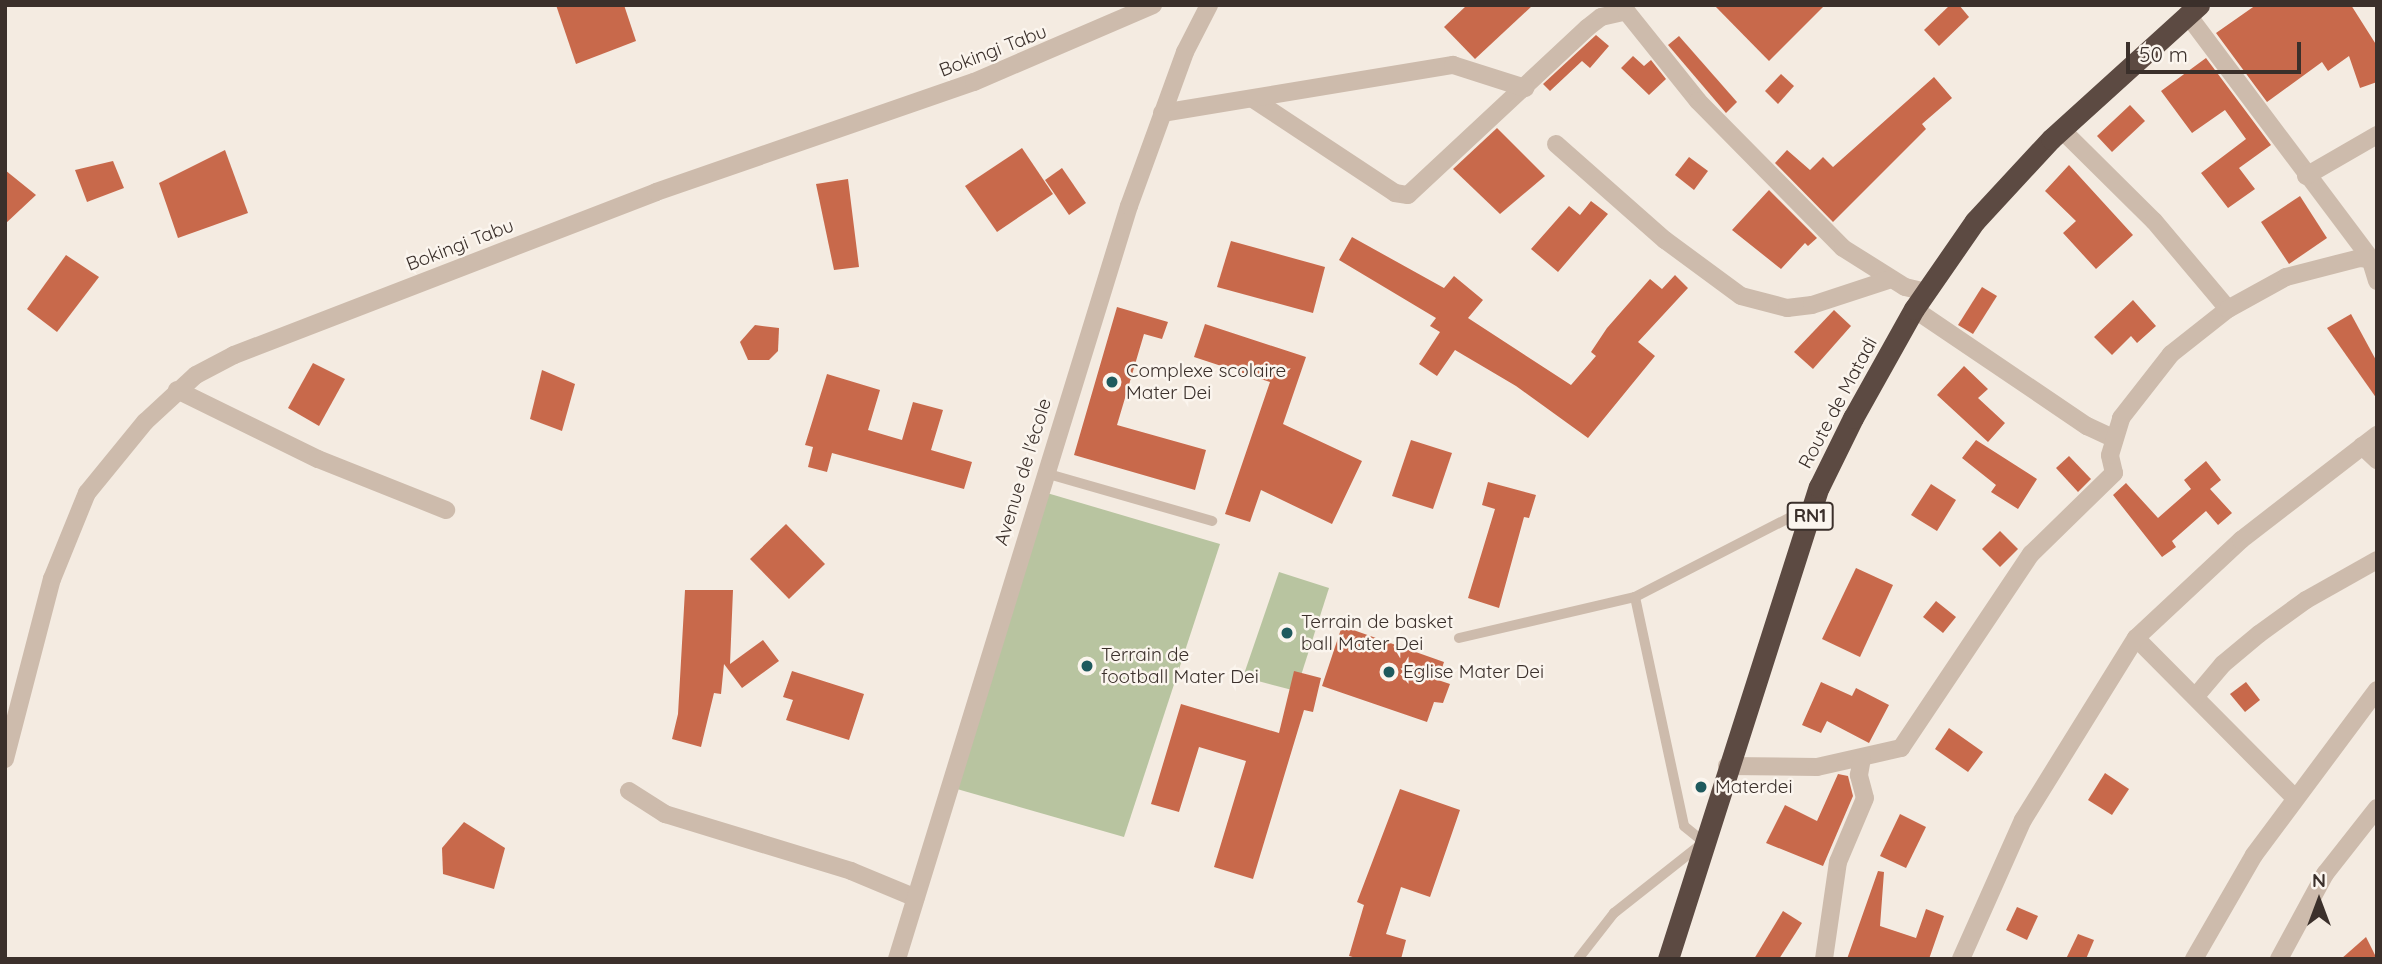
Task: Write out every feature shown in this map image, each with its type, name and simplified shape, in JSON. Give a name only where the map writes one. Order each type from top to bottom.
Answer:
[{"type":"highway","name":"Route de Matadi","points":[[1668,959],[1727,766],[1813,505],[1853,418],[1920,300],[1975,221],[2063,131],[2193,10]]},
{"type":"street","name":"Bokingi Tabu","points":[[5,759],[52,579],[87,493],[104,467],[177,390],[234,355],[656,192],[974,82],[1153,5]]},
{"type":"street","name":"Avenue de l'école","points":[[897,959],[1045,473],[1162,113],[1185,52],[1209,5]]},
{"type":"street","points":[[2193,10],[2306,176],[2373,259],[2377,281]]},
{"type":"street","points":[[1253,99],[1401,196],[1408,195],[1601,17],[1626,11],[1698,101],[1843,248],[1920,300],[2087,426],[2113,438]]},
{"type":"street","points":[[1162,113],[1452,65],[1525,88]]},
{"type":"street","points":[[2063,131],[2154,221],[2228,309]]},
{"type":"street","points":[[2306,176],[2377,135]]},
{"type":"street","points":[[1556,145],[1665,240],[1741,296],[1787,308],[1891,279]]},
{"type":"street","points":[[1727,766],[1817,766],[1894,751],[1908,743],[2031,554],[2114,473],[2110,455],[2113,438],[2121,418],[2150,376],[2198,329],[2286,277],[2373,259]]},
{"type":"street","points":[[177,390],[318,459],[446,510]]},
{"type":"street","points":[[1961,959],[2023,820],[2136,638],[2241,540],[2377,435]]},
{"type":"street","points":[[2362,446],[2377,460]]},
{"type":"street","points":[[2196,696],[2223,664],[2259,634],[2306,600],[2377,560]]},
{"type":"street","points":[[2136,638],[2295,798]]},
{"type":"street","points":[[2194,959],[2254,855],[2377,690]]},
{"type":"street","points":[[1824,959],[1838,862],[1865,798],[1859,775],[1862,758]]},
{"type":"street","points":[[629,791],[665,814],[851,871],[916,898]]},
{"type":"street","points":[[2278,959],[2325,874],[2377,808]]},
{"type":"lane","points":[[1045,473],[1212,521]]},
{"type":"lane","points":[[1459,638],[1635,597],[1813,505]]},
{"type":"lane","points":[[1578,959],[1614,913],[1704,842],[1684,826],[1635,597]]},
{"type":"green space","name":"Terrain de football Mater Dei","points":[[1047,493],[1220,544],[1124,837],[957,789]]},
{"type":"green space","name":"Terrain de basket ball Mater Dei","points":[[1279,572],[1329,588],[1296,691],[1243,677]]},
{"type":"building","points":[[556,5],[624,5],[636,41],[576,64]]},
{"type":"building","points":[[1467,5],[1533,5],[1475,59],[1444,27]]},
{"type":"building","points":[[1714,5],[1825,5],[1769,61]]},
{"type":"building","points":[[1950,5],[1959,5],[1969,17],[1939,46],[1924,30]]},
{"type":"building","points":[[2256,5],[2351,5],[2377,46],[2377,82],[2360,88],[2349,56],[2328,71],[2322,62],[2267,102],[2216,33]]},
{"type":"building","points":[[1596,35],[1609,46],[1590,68],[1582,61],[1550,91],[1543,84]]},
{"type":"building","points":[[1679,36],[1737,102],[1726,113],[1668,45]]},
{"type":"building","points":[[1633,56],[1644,66],[1651,60],[1666,79],[1649,95],[1621,68]]},
{"type":"building","points":[[2206,58],[2271,145],[2239,168],[2255,189],[2228,208],[2201,173],[2246,139],[2225,110],[2192,133],[2161,91]]},
{"type":"building","points":[[1781,74],[1794,86],[1778,104],[1765,91]]},
{"type":"building","points":[[1934,77],[1952,98],[1922,124],[1926,129],[1833,222],[1775,163],[1787,150],[1810,170],[1823,157],[1833,167]]},
{"type":"building","points":[[2130,105],[2145,121],[2112,152],[2097,136]]},
{"type":"building","points":[[1497,128],[1545,176],[1500,214],[1453,169]]},
{"type":"building","points":[[1022,148],[1053,194],[997,232],[965,186]]},
{"type":"building","points":[[225,150],[248,213],[178,238],[159,183]]},
{"type":"building","points":[[1689,157],[1708,171],[1694,190],[1675,175]]},
{"type":"building","points":[[113,161],[124,188],[87,202],[75,170]]},
{"type":"building","points":[[2069,165],[2133,235],[2096,269],[2063,233],[2076,221],[2045,191]]},
{"type":"building","points":[[1062,168],[1086,203],[1069,215],[1045,180]]},
{"type":"building","points":[[5,170],[36,195],[5,224]]},
{"type":"building","points":[[848,179],[859,267],[834,270],[816,184]]},
{"type":"building","points":[[1769,190],[1817,238],[1808,246],[1805,243],[1781,269],[1732,230]]},
{"type":"building","points":[[2300,196],[2327,238],[2289,264],[2261,222]]},
{"type":"building","points":[[1591,201],[1608,214],[1558,272],[1531,249],[1569,206],[1580,215]]},
{"type":"building","points":[[1352,237],[1444,288],[1454,276],[1483,300],[1468,318],[1571,385],[1596,356],[1591,352],[1607,328],[1650,279],[1662,289],[1675,275],[1688,288],[1638,342],[1655,356],[1588,438],[1516,386],[1455,350],[1437,376],[1419,364],[1440,332],[1430,326],[1436,318],[1339,260]]},
{"type":"building","points":[[1231,241],[1325,267],[1313,313],[1217,287]]},
{"type":"building","points":[[66,255],[99,277],[57,332],[27,309]]},
{"type":"building","points":[[1982,287],[1997,296],[1973,334],[1958,325]]},
{"type":"building","points":[[2133,300],[2156,326],[2137,343],[2131,336],[2112,355],[2094,337]]},
{"type":"building","name":"Complexe scolaire Mater Dei","points":[[1117,307],[1168,322],[1162,339],[1144,334],[1117,425],[1206,450],[1195,490],[1074,455]]},
{"type":"building","points":[[1834,310],[1851,326],[1813,369],[1794,352]]},
{"type":"building","points":[[2351,314],[2377,362],[2377,399],[2327,328]]},
{"type":"building","points":[[1205,324],[1306,357],[1283,424],[1362,461],[1332,524],[1261,490],[1250,522],[1225,514],[1270,382],[1194,357]]},
{"type":"building","points":[[755,325],[779,328],[778,351],[769,360],[748,360],[740,342]]},
{"type":"building","points":[[313,363],[345,379],[319,426],[288,408]]},
{"type":"building","points":[[1964,366],[1988,389],[1978,398],[2005,423],[1988,442],[1937,395]]},
{"type":"building","points":[[542,370],[575,384],[562,431],[530,419]]},
{"type":"building","points":[[827,374],[880,390],[868,430],[902,440],[913,402],[943,410],[931,450],[972,462],[964,489],[832,453],[827,472],[808,467],[813,447],[805,445]]},
{"type":"building","points":[[1411,440],[1452,453],[1433,509],[1392,496]]},
{"type":"building","points":[[1976,440],[2037,479],[2018,509],[1991,492],[1996,485],[1962,458]]},
{"type":"building","points":[[2069,456],[2091,479],[2078,492],[2056,468]]},
{"type":"building","points":[[2206,461],[2221,480],[2210,489],[2232,513],[2218,525],[2206,511],[2172,541],[2176,547],[2162,557],[2113,495],[2126,483],[2158,518],[2191,489],[2184,480]]},
{"type":"building","points":[[1488,482],[1536,495],[1529,518],[1524,517],[1499,608],[1468,598],[1495,509],[1482,505]]},
{"type":"building","points":[[1931,484],[1956,500],[1937,531],[1911,515]]},
{"type":"building","points":[[786,524],[825,564],[789,599],[750,559]]},
{"type":"building","points":[[2000,531],[2018,549],[2000,567],[1982,549]]},
{"type":"building","points":[[1856,568],[1893,585],[1860,657],[1822,639]]},
{"type":"building","points":[[685,590],[733,590],[730,664],[763,640],[779,661],[742,688],[724,664],[721,694],[714,693],[701,747],[672,739],[678,714]]},
{"type":"building","points":[[1936,601],[1956,617],[1943,633],[1923,617]]},
{"type":"building","name":"Eglise Mater Dei","points":[[1342,626],[1444,662],[1438,680],[1450,684],[1443,703],[1434,702],[1427,722],[1322,686]]},
{"type":"building","points":[[792,671],[864,694],[849,740],[786,720],[793,700],[783,697]]},
{"type":"building","points":[[1294,671],[1321,678],[1313,712],[1304,710],[1253,879],[1214,867],[1246,761],[1199,747],[1179,812],[1151,804],[1181,704],[1279,733]]},
{"type":"building","points":[[1821,682],[1852,696],[1856,688],[1889,705],[1869,743],[1827,721],[1821,733],[1802,725]]},
{"type":"building","points":[[2246,682],[2260,700],[2245,712],[2230,694]]},
{"type":"building","points":[[1949,728],[1983,752],[1968,772],[1935,749]]},
{"type":"building","points":[[2105,773],[2129,789],[2112,815],[2088,800]]},
{"type":"building","points":[[1838,774],[1848,776],[1853,796],[1823,866],[1766,843],[1785,805],[1817,821]]},
{"type":"building","points":[[1400,789],[1460,810],[1430,897],[1401,887],[1386,934],[1406,940],[1401,959],[1360,959],[1349,956],[1364,905],[1357,902]]},
{"type":"building","points":[[1900,814],[1926,827],[1906,868],[1880,856]]},
{"type":"building","points":[[464,822],[505,848],[494,889],[443,874],[442,848]]},
{"type":"building","points":[[1878,871],[1884,872],[1880,926],[1916,938],[1926,909],[1944,916],[1929,959],[1847,959]]},
{"type":"building","points":[[2017,907],[2038,916],[2027,940],[2006,930]]},
{"type":"building","points":[[1783,911],[1802,923],[1779,959],[1754,959]]},
{"type":"building","points":[[2078,934],[2094,940],[2086,959],[2066,959]]},
{"type":"building","points":[[2366,937],[2377,959],[2341,959]]},
{"type":"place","name":"Complexe scolaire Mater Dei","points":[[1112,382]]},
{"type":"place","name":"Terrain de basket ball Mater Dei","points":[[1287,633]]},
{"type":"place","name":"Terrain de football Mater Dei","points":[[1087,666]]},
{"type":"place","name":"Eglise Mater Dei","points":[[1389,672]]},
{"type":"place","name":"Materdei","points":[[1701,787]]}]
